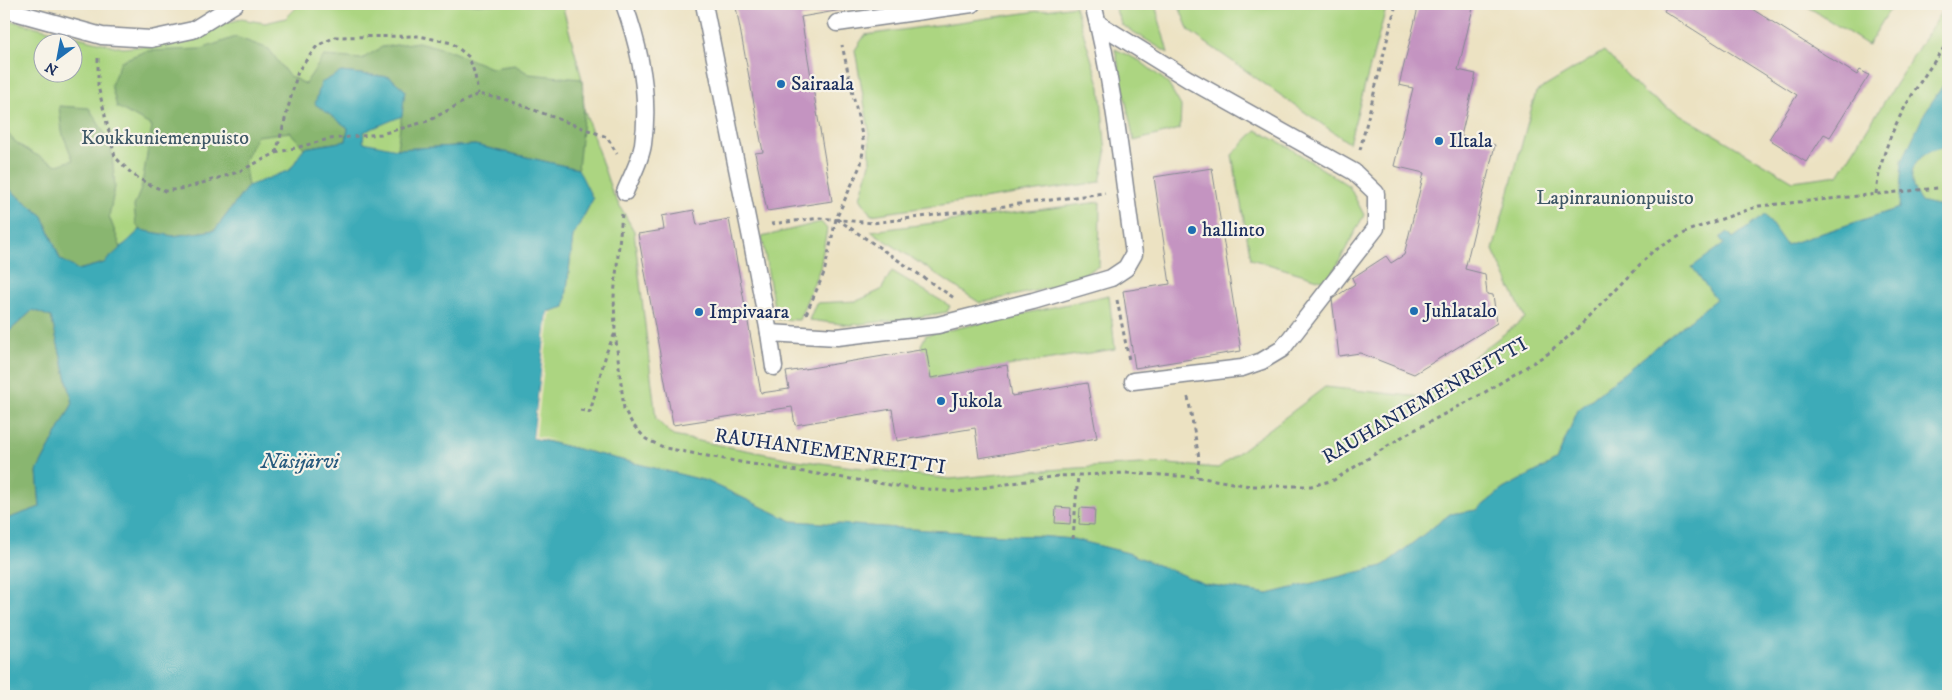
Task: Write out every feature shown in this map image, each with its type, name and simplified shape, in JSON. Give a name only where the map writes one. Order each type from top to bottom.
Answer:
[{"type":"lane","points":[[4,9],[102,36],[152,39],[193,30],[235,4]]},
{"type":"lane","points":[[624,4],[633,30],[645,95],[643,146],[625,192]]},
{"type":"lane","points":[[704,4],[770,333],[774,367]]},
{"type":"lane","points":[[837,23],[972,4]]},
{"type":"lane","points":[[770,333],[837,337],[938,326],[1033,301],[1113,277],[1126,268],[1134,254],[1112,96],[1094,4]]},
{"type":"lane","points":[[1099,24],[1188,79],[1354,172],[1376,193],[1376,228],[1282,349],[1262,361],[1242,368],[1133,380]]},
{"type":"path","points":[[1354,172],[1396,4]]},
{"type":"path","points":[[796,334],[824,273],[836,219],[861,164],[864,144],[837,23]]},
{"type":"path","points":[[102,36],[98,58],[98,86],[115,157],[132,174],[148,184],[165,191],[186,188],[238,172],[276,153],[329,138],[381,134],[428,121],[478,94],[507,100],[606,137]]},
{"type":"path","points":[[276,153],[298,71],[317,46],[335,37],[419,36],[452,43],[469,56],[478,94]]},
{"type":"path","points":[[1876,194],[1878,174],[1889,137],[1913,92],[1948,42]]},
{"type":"path","name":"RAUHANIEMENREITTI","points":[[625,192],[614,296],[615,332],[624,409],[633,425],[646,438],[665,448],[745,463],[897,486],[956,492],[1023,481],[1125,473],[1197,477],[1250,486],[1311,486],[1334,480],[1405,435],[1499,385],[1549,353],[1575,331],[1652,252],[1690,230],[1759,206],[1948,187]]},
{"type":"path","points":[[749,227],[820,218],[873,223],[1125,191]]},
{"type":"path","points":[[836,219],[949,294],[975,316]]},
{"type":"path","points":[[1113,277],[1133,380]]},
{"type":"path","points":[[580,410],[590,412],[607,351],[615,332]]},
{"type":"path","points":[[1184,375],[1200,458],[1197,477]]},
{"type":"path","points":[[1073,539],[1078,476]]},
{"type":"green space","points":[[300,4],[562,4],[582,79],[584,109],[612,192],[634,231],[656,419],[673,436],[797,460],[950,479],[1031,471],[1156,463],[1218,468],[1325,387],[1421,397],[1525,318],[1493,250],[1536,92],[1604,51],[1644,93],[1793,181],[1838,175],[1943,9],[1948,9],[1948,205],[1899,208],[1786,245],[1733,238],[1728,232],[1716,299],[1578,410],[1556,461],[1503,489],[1477,510],[1450,514],[1383,566],[1268,594],[1205,584],[1128,553],[1073,539],[792,521],[707,481],[533,438],[548,312],[565,307],[573,236],[593,199],[362,142],[364,132],[304,148],[290,170],[140,230],[104,263],[4,185],[4,19],[57,32],[32,32],[32,82],[82,82],[82,38],[123,48],[144,46],[241,19],[265,23],[286,18]]},
{"type":"green space","points":[[1115,4],[1155,4],[1168,53],[1122,25],[1114,6]]},
{"type":"green space","points":[[1178,4],[1367,4],[1386,9],[1349,143],[1189,31]]},
{"type":"green space","points":[[1806,4],[1888,4],[1892,6],[1868,45]]},
{"type":"green space","points":[[1075,6],[1100,87],[1106,154],[1100,182],[871,215],[860,198],[870,164],[869,130],[855,50],[865,35]]},
{"type":"green space","name":"Koukkuniemenpuisto","points":[[236,37],[269,49],[288,75],[305,84],[324,56],[362,59],[382,47],[418,42],[448,50],[491,68],[515,65],[529,74],[582,79],[584,109],[578,169],[475,145],[397,149],[405,90],[390,77],[341,72],[348,129],[346,141],[304,148],[290,132],[257,136],[244,161],[248,186],[215,230],[173,236],[140,230],[136,224],[134,206],[141,189],[152,126],[117,107],[111,85],[121,61],[146,51],[201,49]]},
{"type":"green space","points":[[1115,49],[1140,61],[1167,82],[1181,106],[1180,129],[1134,141]]},
{"type":"green space","points":[[59,106],[89,108],[111,144],[115,187],[109,216],[121,248],[104,263],[78,270],[60,259],[43,216],[4,185],[4,125],[7,132],[18,144],[43,158],[57,165],[73,160],[62,132]]},
{"type":"green space","points":[[1256,130],[1285,145],[1349,186],[1364,215],[1328,282],[1251,259],[1232,155]]},
{"type":"green space","points":[[1100,202],[1099,266],[1062,285],[980,303],[871,231]]},
{"type":"green space","points":[[821,222],[827,229],[820,268],[799,320],[776,319],[762,237]]},
{"type":"green space","points":[[892,271],[950,306],[947,312],[908,319],[850,325],[809,320],[816,303],[857,301],[881,290]]},
{"type":"green space","points":[[1109,295],[1115,349],[931,378],[921,345],[926,335]]},
{"type":"green space","points":[[33,310],[51,317],[73,403],[37,471],[40,507],[4,520],[4,336]]},
{"type":"water","name":"Näsijärvi","points":[[341,72],[390,77],[405,90],[402,116],[364,132],[363,142],[397,149],[475,145],[578,169],[593,199],[573,236],[565,307],[548,312],[533,438],[707,481],[792,521],[1073,539],[1128,553],[1205,584],[1268,594],[1383,566],[1450,514],[1477,510],[1503,489],[1556,461],[1578,410],[1716,299],[1692,267],[1724,244],[1720,238],[1728,232],[1733,238],[1765,215],[1786,245],[1899,208],[1902,161],[1925,112],[1948,78],[1948,148],[1934,150],[1922,157],[1914,168],[1912,182],[1920,201],[1941,206],[1948,205],[1948,696],[4,696],[4,520],[40,507],[37,471],[73,403],[51,317],[33,310],[4,336],[4,185],[43,216],[60,259],[78,270],[104,263],[140,230],[173,236],[215,230],[248,186],[290,170],[304,148],[346,141],[348,128],[315,104],[321,83]]},
{"type":"pier","points":[[548,312],[554,313],[550,314],[536,436],[556,441],[533,438]]},
{"type":"building","name":"Sairaala","points":[[759,4],[876,4],[801,17],[832,201],[767,211],[755,153],[763,152],[736,7]]},
{"type":"building","points":[[1419,4],[1474,4],[1458,70],[1476,74],[1461,136],[1495,145],[1465,269],[1485,274],[1487,294],[1493,295],[1497,323],[1414,374],[1360,353],[1339,356],[1332,299],[1355,284],[1352,278],[1386,256],[1391,263],[1404,255],[1424,173],[1394,166],[1413,88],[1399,85]]},
{"type":"building","points":[[1668,4],[1744,4],[1857,75],[1860,70],[1869,75],[1830,137],[1824,134],[1806,162],[1769,139],[1797,95],[1664,11]]},
{"type":"building","name":"hallinto","points":[[1212,168],[1241,351],[1135,368],[1123,291],[1170,284],[1154,177]]},
{"type":"building","points":[[694,210],[697,225],[729,219],[761,393],[789,389],[786,372],[926,349],[931,378],[1007,365],[1012,396],[1087,383],[1097,438],[979,458],[975,428],[897,441],[892,409],[795,425],[792,407],[673,425],[638,234],[664,230],[662,216]]},
{"type":"building","points":[[1056,507],[1071,508],[1070,524],[1055,523]]},
{"type":"building","points":[[1080,508],[1095,509],[1094,525],[1079,524]]},
{"type":"place","name":"Sairaala","points":[[781,84]]},
{"type":"place","name":"Iltala","points":[[1439,141]]},
{"type":"place","name":"hallinto","points":[[1192,230]]},
{"type":"place","name":"Juhlatalo","points":[[1414,311]]},
{"type":"place","name":"Impivaara","points":[[699,312]]},
{"type":"place","name":"Jukola","points":[[941,401]]},
{"type":"park label","name":"Lapinraunionpuisto","points":[[1615,198]]}]
